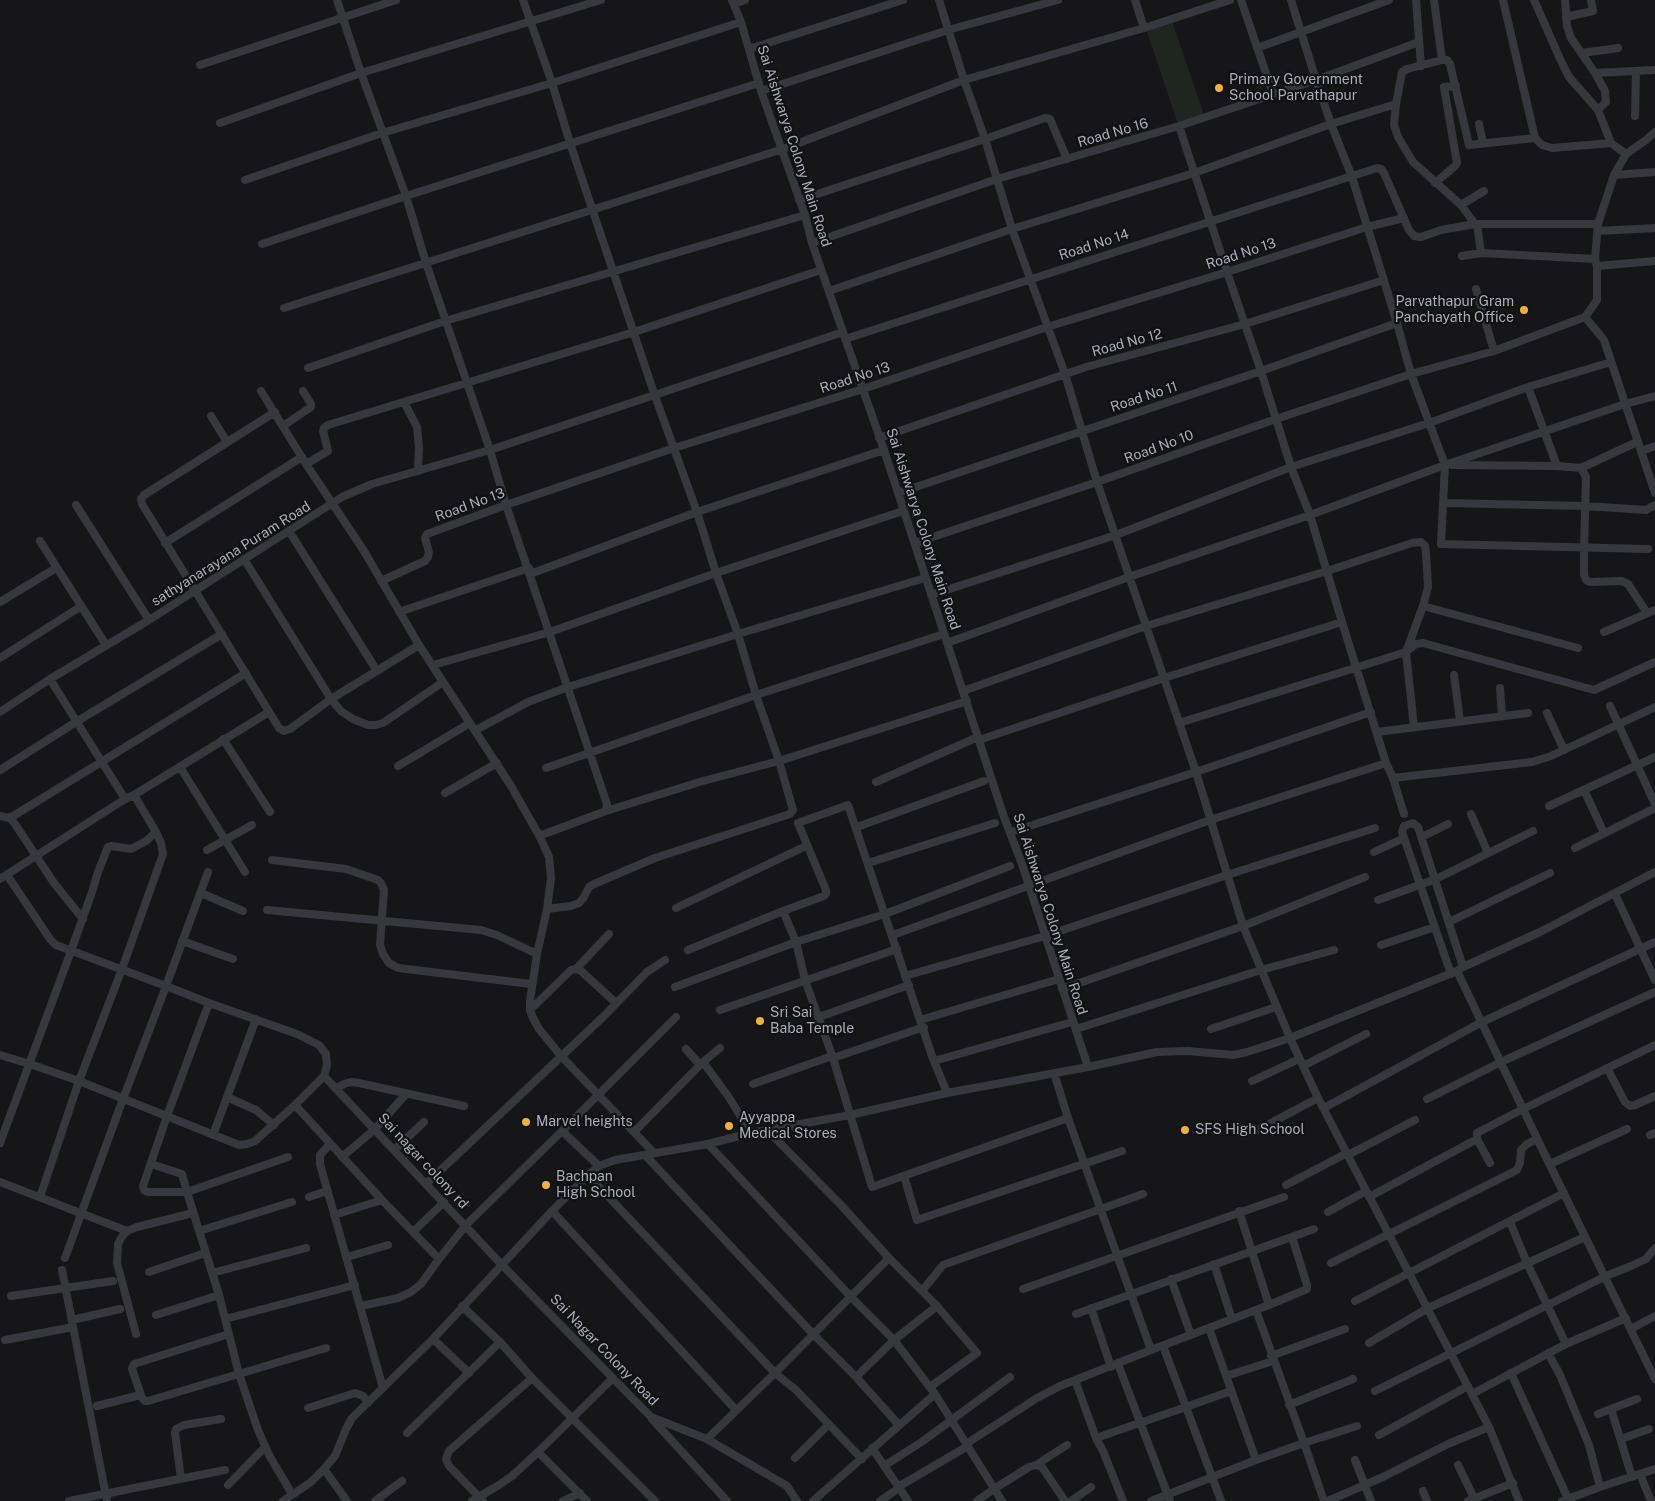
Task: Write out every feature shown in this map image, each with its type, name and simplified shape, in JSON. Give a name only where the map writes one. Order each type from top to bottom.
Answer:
[{"type":"street","points":[[337,0],[382,133],[406,196],[445,321],[490,450],[506,505],[530,571],[607,804],[606,811]]},
{"type":"street","points":[[200,65],[396,0]]},
{"type":"street","points":[[523,0],[655,396],[738,634],[793,806],[790,814],[655,858],[594,884],[589,887],[579,903],[547,909]]},
{"type":"street","points":[[220,123],[361,73],[600,0]]},
{"type":"street","points":[[733,2],[745,0]]},
{"type":"street","points":[[749,49],[903,0]]},
{"type":"street","points":[[939,0],[985,139],[1012,229],[1065,374],[1097,482],[1196,772],[1244,926],[1261,970],[1318,1098],[1489,1427],[1520,1501]]},
{"type":"street","points":[[761,91],[948,30],[1058,0]]},
{"type":"street","points":[[1135,0],[1144,28]]},
{"type":"street","points":[[284,308],[782,149],[964,80],[1144,28],[1230,0]]},
{"type":"street","points":[[1241,0],[1273,94]]},
{"type":"street","points":[[1291,0],[1331,124],[1352,177],[1411,374],[1445,465],[1441,544],[1648,549]]},
{"type":"street","points":[[1257,48],[1389,0]]},
{"type":"street","points":[[1416,0],[1421,66]]},
{"type":"street","points":[[1434,0],[1442,60]]},
{"type":"street","points":[[1503,0],[1535,138],[1542,145],[1552,148],[1611,143]]},
{"type":"street","points":[[1534,0],[1569,77],[1598,110],[1611,143],[1626,154]]},
{"type":"street","points":[[1565,0],[1567,26],[1571,38],[1605,91],[1606,102],[1598,110]]},
{"type":"street","points":[[1566,17],[1593,11],[1591,0]]},
{"type":"street","name":"Sai Aishwarya Colony Main Road","points":[[733,2],[741,22],[761,91],[884,450],[1088,1067]]},
{"type":"street","points":[[245,180],[382,133],[552,83],[741,22]]},
{"type":"street","name":"Road No 16","points":[[812,243],[997,179],[1179,126],[1316,80],[1419,42]]},
{"type":"street","points":[[1582,53],[1618,48]]},
{"type":"street","points":[[1481,254],[1476,224],[1461,205],[1413,162],[1398,137],[1394,125],[1402,72],[1442,60],[1446,60],[1450,64],[1469,145],[1535,138]]},
{"type":"street","points":[[1595,73],[1655,70]]},
{"type":"street","points":[[1635,116],[1636,71]]},
{"type":"street","points":[[262,244],[759,83]]},
{"type":"street","points":[[1436,183],[1457,163],[1444,87],[1456,86]]},
{"type":"street","points":[[829,291],[1012,229],[1194,173],[1331,124],[1396,104]]},
{"type":"street","points":[[799,200],[1043,118],[1050,120],[1067,159]]},
{"type":"street","points":[[1478,124],[1483,143]]},
{"type":"street","points":[[1179,126],[1292,467],[1310,515],[1386,763],[1404,814]]},
{"type":"street","points":[[1655,132],[1626,154],[1614,175],[1598,227],[1596,263],[1597,300],[1585,317],[1604,340],[1655,493]]},
{"type":"street","name":"Road No 14","points":[[655,396],[1377,168],[1381,169],[1404,218]]},
{"type":"street","points":[[1614,175],[1655,172]]},
{"type":"street","points":[[1461,205],[1484,191]]},
{"type":"street","points":[[308,368],[445,321],[804,215]]},
{"type":"street","points":[[1404,218],[1414,236],[1421,237],[1441,230],[1476,224],[1655,228]]},
{"type":"street","name":"Road No 13","points":[[381,581],[425,561],[429,552],[427,534],[506,505],[674,448],[863,389],[1047,327],[1367,227],[1404,218]]},
{"type":"street","points":[[1462,256],[1481,254],[1596,263],[1655,261]]},
{"type":"street","points":[[165,543],[304,460],[328,451],[324,428],[334,423],[634,332],[822,270]]},
{"type":"street","name":"Road No 12","points":[[879,438],[1086,366],[1245,324],[1384,280]]},
{"type":"street","points":[[1476,289],[1494,351]]},
{"type":"street","name":"Road No 10","points":[[915,543],[1097,482],[1276,418],[1411,374],[1494,351],[1585,317]]},
{"type":"street","name":"Road No 11","points":[[898,493],[1261,371],[1397,323]]},
{"type":"street","points":[[931,595],[1116,535],[1292,467],[1430,423],[1528,387],[1611,362]]},
{"type":"street","points":[[1528,387],[1557,466]]},
{"type":"street","points":[[262,390],[304,460],[364,552],[419,645],[476,730],[539,836],[549,857],[551,878],[547,909],[532,984],[530,1010],[533,1018],[539,1029],[561,1056],[635,1131],[654,1153]]},
{"type":"street","points":[[283,426],[311,407],[303,391]]},
{"type":"street","name":"sathyanarayana Puram Road","points":[[0,712],[342,497],[372,484],[490,450],[655,396]]},
{"type":"street","points":[[546,768],[756,695],[946,639],[1310,515],[1445,465],[1625,404],[1655,396]]},
{"type":"street","points":[[404,402],[417,426],[419,448],[418,471]]},
{"type":"street","points":[[275,412],[141,498],[142,504],[165,543],[269,712],[279,728],[284,731],[290,729],[419,645]]},
{"type":"street","points":[[211,416],[227,442]]},
{"type":"street","points":[[1445,465],[1581,468],[1637,442]]},
{"type":"street","points":[[1640,451],[1655,446]]},
{"type":"street","points":[[399,612],[530,571],[697,512],[884,450]]},
{"type":"street","points":[[1581,468],[1586,477],[1584,548],[1584,575],[1586,580],[1590,582],[1622,581],[1628,584],[1647,613]]},
{"type":"street","points":[[1444,503],[1585,506],[1646,510],[1655,505]]},
{"type":"street","points":[[76,506],[149,620]]},
{"type":"street","points":[[433,665],[550,632],[716,573],[903,510]]},
{"type":"street","points":[[289,532],[377,671]]},
{"type":"street","points":[[40,540],[106,646]]},
{"type":"street","points":[[963,691],[1146,626],[1412,543],[1421,542],[1425,546],[1426,552],[1428,587],[1406,652],[1414,727]]},
{"type":"street","points":[[244,559],[332,700],[341,711],[352,719],[368,725],[376,725],[443,682]]},
{"type":"street","points":[[0,602],[56,568]]},
{"type":"street","points":[[476,730],[528,702],[568,687],[925,578]]},
{"type":"street","points":[[1423,606],[1578,648]]},
{"type":"street","points":[[0,658],[80,607]]},
{"type":"street","points":[[1604,632],[1655,610]]},
{"type":"street","points":[[876,782],[979,739],[1342,622]]},
{"type":"street","points":[[0,770],[222,634]]},
{"type":"street","points":[[1179,723],[1406,652],[1416,644],[1423,643],[1594,690],[1655,662]]},
{"type":"street","points":[[10,818],[246,673]]},
{"type":"street","points":[[1454,675],[1460,722]]},
{"type":"street","points":[[50,679],[125,799]]},
{"type":"street","points":[[1500,688],[1502,716]]},
{"type":"street","points":[[539,836],[606,811],[703,781],[779,761],[967,701]]},
{"type":"street","points":[[1610,706],[1655,804]]},
{"type":"street","points":[[1392,778],[1532,762],[1551,756],[1655,707]]},
{"type":"street","points":[[0,1055],[79,1081],[239,1145],[256,1141],[295,1106],[324,1076],[327,1065],[326,1054],[318,1045],[298,1034],[56,946],[4,877],[125,799],[269,712]]},
{"type":"street","points":[[1010,832],[1196,772],[1371,712]]},
{"type":"street","points":[[1547,712],[1564,750]]},
{"type":"street","points":[[1377,732],[1528,713]]},
{"type":"street","points":[[398,766],[470,723]]},
{"type":"street","points":[[223,739],[270,812]]},
{"type":"street","points":[[1549,806],[1636,764],[1655,757]]},
{"type":"street","points":[[445,793],[496,763]]},
{"type":"street","points":[[893,935],[1210,820],[1386,763]]},
{"type":"street","points":[[180,767],[245,872]]},
{"type":"street","points":[[856,827],[984,781]]},
{"type":"street","points":[[1584,790],[1604,833]]},
{"type":"street","points":[[40,1197],[79,1081],[163,854],[156,832],[134,795]]},
{"type":"street","points":[[688,950],[824,896],[826,890],[798,823],[848,805],[934,1061],[947,1093]]},
{"type":"street","points":[[1575,848],[1655,808]]},
{"type":"street","points":[[1471,814],[1488,853]]},
{"type":"street","points":[[0,816],[10,818],[15,824],[70,905],[83,919]]},
{"type":"street","points":[[1457,971],[1458,952],[1422,837],[1418,827],[1413,823],[1402,829],[1404,838],[1445,958],[1457,971],[1655,1379]]},
{"type":"street","points":[[868,863],[994,824]]},
{"type":"street","points":[[1422,837],[1448,824]]},
{"type":"street","points":[[207,850],[252,825]]},
{"type":"street","points":[[905,976],[1045,936],[1375,828]]},
{"type":"street","points":[[1378,900],[1436,879],[1533,831]]},
{"type":"street","points":[[0,1143],[108,847],[131,849],[146,841],[156,832]]},
{"type":"street","points":[[1374,852],[1404,838]]},
{"type":"street","points":[[676,908],[806,846]]},
{"type":"street","points":[[272,860],[346,869],[378,880],[384,890],[380,945],[389,963],[398,968],[532,984]]},
{"type":"street","points":[[675,987],[796,942],[885,914],[1010,866]]},
{"type":"street","points":[[65,1258],[208,872]]},
{"type":"street","points":[[151,1164],[182,1174],[258,1430],[287,1498],[311,1482],[335,1456],[352,1418],[433,1339],[502,1264],[599,1166],[615,1160],[708,1144],[947,1093],[1088,1067],[1157,1052],[1188,1052],[1233,1056],[1290,1038],[1457,971],[1540,932],[1655,872]]},
{"type":"street","points":[[1449,922],[1550,873]]},
{"type":"street","points":[[1062,989],[1244,926],[1365,877]]},
{"type":"street","points":[[201,893],[243,910]]},
{"type":"street","points":[[1615,894],[1655,980]]},
{"type":"street","points":[[267,910],[481,930],[497,935],[537,954]]},
{"type":"street","points":[[783,911],[796,942],[805,980],[832,1057],[872,1187],[1068,1118]]},
{"type":"street","points":[[1381,944],[1435,927]]},
{"type":"street","points":[[530,1010],[571,970],[576,969],[609,934]]},
{"type":"street","points":[[182,941],[234,959]]},
{"type":"street","points":[[1324,1108],[1482,1022],[1655,942]]},
{"type":"street","points":[[720,1010],[897,949]]},
{"type":"street","points":[[934,1061],[1074,1025],[1334,950]]},
{"type":"street","points":[[1445,958],[1458,952]]},
{"type":"street","points":[[426,1184],[486,1129],[648,972],[665,960]]},
{"type":"street","points":[[576,969],[580,970],[616,1003]]},
{"type":"street","points":[[753,1084],[922,1024],[1060,979]]},
{"type":"street","points":[[819,1017],[909,985]]},
{"type":"street","points":[[1427,1099],[1500,1062],[1655,992]]},
{"type":"street","points":[[209,1003],[167,1116],[143,1186],[144,1190],[147,1192],[187,1192],[288,1156]]},
{"type":"street","points":[[1211,1029],[1276,1007]]},
{"type":"street","points":[[361,1306],[398,1298],[411,1292],[421,1284],[466,1225],[676,1017]]},
{"type":"street","points":[[213,1134],[256,1019]]},
{"type":"street","points":[[1252,1081],[1366,1034]]},
{"type":"street","points":[[1490,1163],[1477,1140],[1477,1133],[1655,1045]]},
{"type":"street","points":[[635,1131],[702,1063],[720,1048]]},
{"type":"street","points":[[686,1049],[702,1063],[728,1096],[751,1134]]},
{"type":"street","points":[[1607,1068],[1625,1102],[1630,1106],[1655,1096]]},
{"type":"street","points":[[1054,1073],[1068,1118],[1152,1350]]},
{"type":"street","name":"Sai nagar colony rd","points":[[324,1076],[502,1264]]},
{"type":"street","points":[[337,1088],[344,1084],[360,1083],[464,1106]]},
{"type":"street","points":[[342,1157],[375,1129],[406,1094]]},
{"type":"street","points":[[227,1097],[256,1110],[274,1125]]},
{"type":"street","points":[[1254,1132],[1318,1098]]},
{"type":"street","points":[[295,1106],[439,1259]]},
{"type":"street","points":[[1286,1186],[1415,1120]]},
{"type":"street","points":[[394,1150],[424,1122]]},
{"type":"street","points":[[1550,1164],[1627,1130]]},
{"type":"street","points":[[562,1131],[599,1166]]},
{"type":"street","points":[[768,1131],[937,1306],[977,1353],[933,1390],[899,1425],[813,1501]]},
{"type":"street","points":[[1331,1263],[1517,1170],[1520,1163],[1521,1150],[1526,1144],[1537,1139]]},
{"type":"street","points":[[1328,1212],[1477,1140]]},
{"type":"street","points":[[330,1144],[320,1155],[319,1159],[383,1388]]},
{"type":"street","points":[[708,1144],[851,1297],[894,1340],[933,1390],[1002,1501]]},
{"type":"street","points":[[904,1176],[917,1220],[1122,1151]]},
{"type":"street","points":[[645,1155],[813,1334],[856,1377],[899,1425]]},
{"type":"street","points":[[588,1175],[775,1373],[796,1390],[862,1459]]},
{"type":"street","points":[[0,1182],[127,1231],[193,1213]]},
{"type":"street","points":[[309,1197],[327,1191]]},
{"type":"street","points":[[1355,1301],[1564,1193]]},
{"type":"street","points":[[922,1291],[944,1265],[1143,1194]]},
{"type":"street","points":[[1023,1289],[1239,1211],[1284,1197]]},
{"type":"street","points":[[334,1215],[382,1200]]},
{"type":"street","points":[[199,1231],[292,1202]]},
{"type":"street","points":[[413,1232],[444,1202]]},
{"type":"street","points":[[1239,1211],[1270,1305]]},
{"type":"street","points":[[552,1212],[736,1410]]},
{"type":"street","points":[[1510,1222],[1527,1263],[1566,1344]]},
{"type":"street","points":[[1076,1314],[1314,1229]]},
{"type":"street","points":[[127,1231],[118,1244],[117,1263],[136,1334]]},
{"type":"street","points":[[880,1501],[1037,1398],[1060,1386],[1270,1305],[1306,1289],[1307,1285],[1292,1237]]},
{"type":"street","points":[[1369,1343],[1428,1308],[1585,1237]]},
{"type":"street","points":[[347,1257],[388,1245]]},
{"type":"street","points":[[212,1273],[306,1248]]},
{"type":"street","points":[[1375,1391],[1606,1276],[1646,1259],[1655,1249]]},
{"type":"street","points":[[149,1272],[206,1253]]},
{"type":"street","points":[[707,1439],[889,1258]]},
{"type":"street","name":"Sai Nagar Colony Road","points":[[502,1264],[651,1417],[707,1439],[787,1486],[798,1501]]},
{"type":"street","points":[[1214,1264],[1232,1319]]},
{"type":"street","points":[[62,1270],[106,1497]]},
{"type":"street","points":[[1171,1279],[1191,1335]]},
{"type":"street","points":[[11,1296],[113,1281]]},
{"type":"street","points":[[225,1319],[355,1285]]},
{"type":"street","points":[[156,1315],[219,1295]]},
{"type":"street","points":[[462,1306],[500,1342],[532,1378],[655,1501]]},
{"type":"street","points":[[856,1377],[894,1340],[937,1306]]},
{"type":"street","points":[[1091,1308],[1114,1366],[1140,1422],[1169,1498]]},
{"type":"street","points":[[5,1340],[120,1309]]},
{"type":"street","points":[[1256,1310],[1324,1501]]},
{"type":"street","points":[[1631,1329],[1655,1316]]},
{"type":"street","points":[[1472,1394],[1566,1344],[1626,1318]]},
{"type":"street","points":[[1208,1328],[1256,1460]]},
{"type":"street","points":[[1226,1376],[1345,1329]]},
{"type":"street","points":[[229,1334],[134,1364],[132,1369],[142,1398],[148,1401],[326,1348]]},
{"type":"street","points":[[433,1339],[469,1373]]},
{"type":"street","points":[[407,1433],[500,1342]]},
{"type":"street","points":[[1163,1346],[1221,1501]]},
{"type":"street","points":[[1548,1353],[1560,1375],[1589,1445],[1600,1487]]},
{"type":"street","points":[[1647,1362],[1655,1358]]},
{"type":"street","points":[[1511,1373],[1566,1500],[1655,1469]]},
{"type":"street","points":[[884,1466],[923,1441],[1010,1377]]},
{"type":"street","points":[[532,1378],[449,1451],[446,1459],[449,1466],[478,1500],[512,1476],[613,1378]]},
{"type":"street","points":[[1290,1405],[1353,1379]]},
{"type":"street","points":[[1075,1380],[1122,1501]]},
{"type":"street","points":[[1379,1435],[1468,1386]]},
{"type":"street","points":[[1096,1438],[1231,1391]]},
{"type":"street","points":[[308,1408],[355,1393],[363,1396],[368,1403]]},
{"type":"street","points":[[97,1406],[140,1394]]},
{"type":"street","points":[[1598,1414],[1637,1399]]},
{"type":"street","points":[[1610,1409],[1636,1476],[1651,1501]]},
{"type":"street","points":[[651,1417],[727,1501]]},
{"type":"street","points":[[181,1479],[176,1429],[184,1425],[221,1419]]},
{"type":"street","points":[[795,1458],[829,1424]]},
{"type":"street","points":[[1151,1501],[1169,1498],[1212,1477],[1256,1460],[1357,1426]]},
{"type":"street","points":[[1328,1501],[1448,1444],[1489,1427]]},
{"type":"street","points":[[1621,1440],[1649,1429]]},
{"type":"street","points":[[977,1501],[1067,1445]]},
{"type":"street","points":[[228,1486],[265,1447]]},
{"type":"street","points":[[872,1448],[908,1501]]},
{"type":"street","points":[[538,1452],[587,1501]]},
{"type":"street","points":[[1355,1460],[1371,1501]]},
{"type":"street","points":[[1036,1465],[1042,1466],[1065,1501]]},
{"type":"street","points":[[1458,1466],[1471,1500],[1513,1483]]},
{"type":"street","points":[[324,1469],[347,1501]]},
{"type":"street","points":[[68,1501],[106,1497],[225,1470]]},
{"type":"street","points":[[375,1501],[402,1481]]},
{"type":"street","points":[[1071,1501],[1091,1487]]},
{"type":"street","points":[[1423,1491],[1427,1501]]},
{"type":"street","points":[[563,1501],[580,1493]]},
{"type":"shaded area","points":[[1172,21],[1204,115],[1178,124],[1146,29]]},
{"type":"place","name":"Primary Government School Parvathapur","points":[[1219,88]]},
{"type":"place","name":"Parvathapur Gram Panchayath Office","points":[[1524,310]]},
{"type":"place","name":"Sri Sai Baba Temple","points":[[760,1021]]},
{"type":"place","name":"Marvel heights","points":[[526,1122]]},
{"type":"place","name":"Ayyappa Medical Stores","points":[[729,1126]]},
{"type":"place","name":"SFS High School","points":[[1185,1130]]},
{"type":"place","name":"Bachpan High School","points":[[546,1185]]}]
